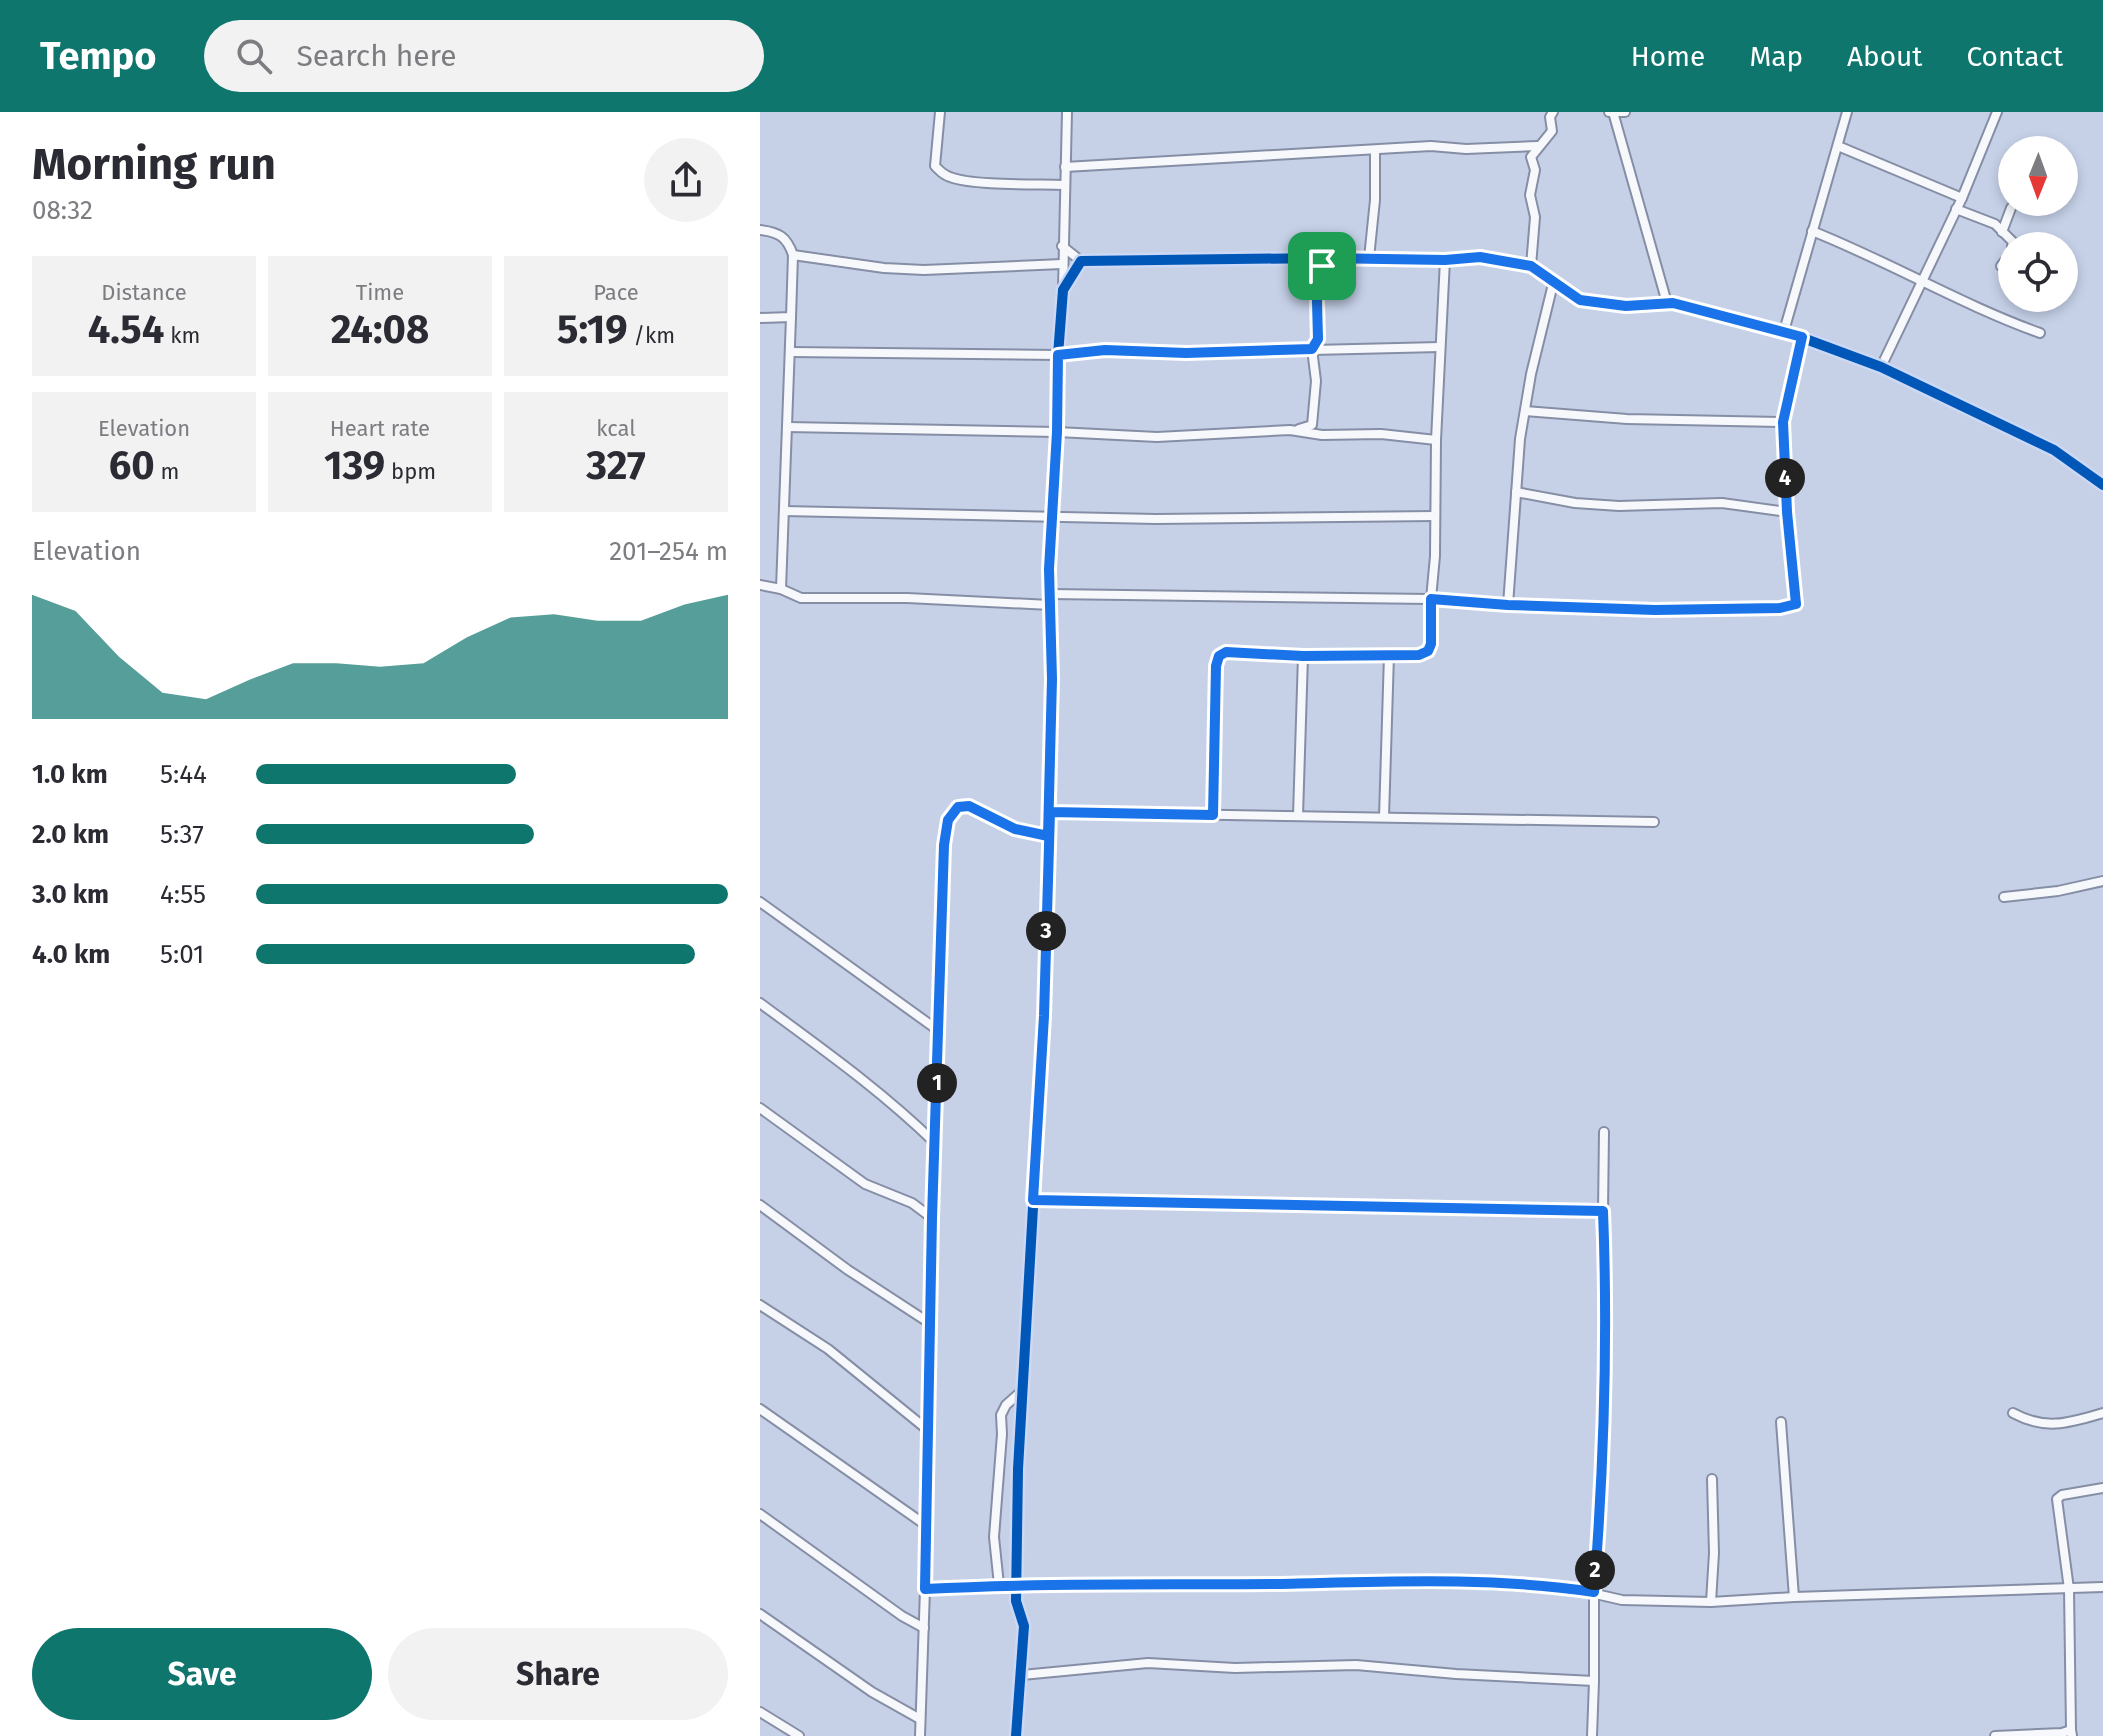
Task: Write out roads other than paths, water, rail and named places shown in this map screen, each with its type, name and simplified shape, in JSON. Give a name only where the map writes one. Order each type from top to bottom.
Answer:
[{"type":"street","points":[[940,112],[935,166],[942,174],[970,181],[1064,185]]},
{"type":"street","points":[[1016,1736],[1024,1626],[1016,1601],[1023,1390],[1044,1016],[1052,679],[1049,569],[1063,290],[1067,112]]},
{"type":"street","points":[[1531,266],[1535,217],[1530,195],[1535,170],[1531,157],[1552,131],[1550,117],[1553,112]]},
{"type":"street","points":[[1625,112],[1612,112],[1667,303]]},
{"type":"street","points":[[1784,331],[1847,112]]},
{"type":"street","points":[[1881,367],[1962,198],[1997,112]]},
{"type":"street","points":[[1065,167],[1431,146],[1466,149],[1538,146]]},
{"type":"street","points":[[1838,146],[1962,198]]},
{"type":"street","points":[[1369,258],[1375,200],[1375,151]]},
{"type":"street","points":[[1956,209],[1995,224],[2002,232],[2008,216]]},
{"type":"street","points":[[760,230],[776,232],[788,240],[793,255],[781,589]]},
{"type":"street","points":[[1812,231],[1921,279],[1999,318],[2040,333]]},
{"type":"street","points":[[1062,246],[1081,261],[1445,260],[1480,257],[1531,266],[1580,300],[1626,306],[1667,303],[1802,337],[1881,367],[2054,450],[2100,482],[2103,470]]},
{"type":"street","points":[[793,255],[884,268],[924,270],[1062,264]]},
{"type":"street","points":[[1174,433],[1242,432],[1312,425],[1316,381],[1312,349],[1318,339],[1317,301],[1322,283],[1322,258]]},
{"type":"street","points":[[1213,815],[1216,666],[1219,656],[1226,652],[1303,656],[1419,655],[1428,651],[1431,644],[1436,440],[1445,260]]},
{"type":"street","points":[[1063,290],[1081,261]]},
{"type":"street","points":[[1508,605],[1525,411],[1553,284]]},
{"type":"street","points":[[760,318],[791,317]]},
{"type":"street","points":[[1050,594],[1431,599],[1655,610],[1780,608],[1796,604],[1787,512],[1783,422],[1802,337]]},
{"type":"street","points":[[790,352],[1058,355],[1105,350],[1186,353],[1440,347]]},
{"type":"street","points":[[1525,411],[1627,419],[1783,422]]},
{"type":"street","points":[[787,427],[1157,437],[1290,430],[1322,435],[1381,434],[1436,440]]},
{"type":"street","points":[[1516,492],[1575,503],[1619,506],[1722,503],[1787,512]]},
{"type":"street","points":[[784,511],[1053,518],[1435,516]]},
{"type":"street","points":[[760,585],[781,589],[801,598],[907,598],[1050,605]]},
{"type":"street","points":[[1384,817],[1389,655]]},
{"type":"street","points":[[1298,816],[1303,656]]},
{"type":"street","points":[[920,1736],[944,845],[948,820],[958,807],[969,806],[1015,829],[1048,836]]},
{"type":"street","points":[[1050,812],[1654,822]]},
{"type":"street","points":[[2004,897],[2058,891],[2103,881]]},
{"type":"street","points":[[760,902],[939,1031]]},
{"type":"street","points":[[760,1003],[858,1074],[901,1109],[936,1144]]},
{"type":"street","points":[[760,1108],[865,1184],[912,1203],[932,1218]]},
{"type":"street","points":[[1592,1736],[1594,1592],[1602,1486],[1607,1312],[1604,1132]]},
{"type":"street","points":[[1033,1200],[1603,1211]]},
{"type":"street","points":[[760,1205],[848,1270],[931,1324]]},
{"type":"street","points":[[760,1305],[828,1349],[929,1431]]},
{"type":"street","points":[[999,1585],[994,1537],[1001,1415],[1006,1405],[1023,1390]]},
{"type":"street","points":[[760,1409],[927,1526]]},
{"type":"street","points":[[2013,1413],[2045,1425],[2103,1413]]},
{"type":"street","points":[[1781,1422],[1794,1597]]},
{"type":"street","points":[[1711,1602],[1714,1553],[1712,1479]]},
{"type":"street","points":[[1995,1736],[2071,1733],[2069,1589],[2057,1499],[2062,1495],[2103,1488]]},
{"type":"street","points":[[760,1514],[902,1616],[924,1628]]},
{"type":"street","points":[[925,1589],[999,1585],[1474,1583],[1594,1592],[1622,1600],[1711,1602],[2103,1587]]},
{"type":"street","points":[[760,1614],[872,1692],[920,1719]]},
{"type":"street","points":[[1022,1675],[1148,1663],[1235,1668],[1356,1665],[1594,1681]]},
{"type":"street","points":[[760,1712],[799,1736]]}]
